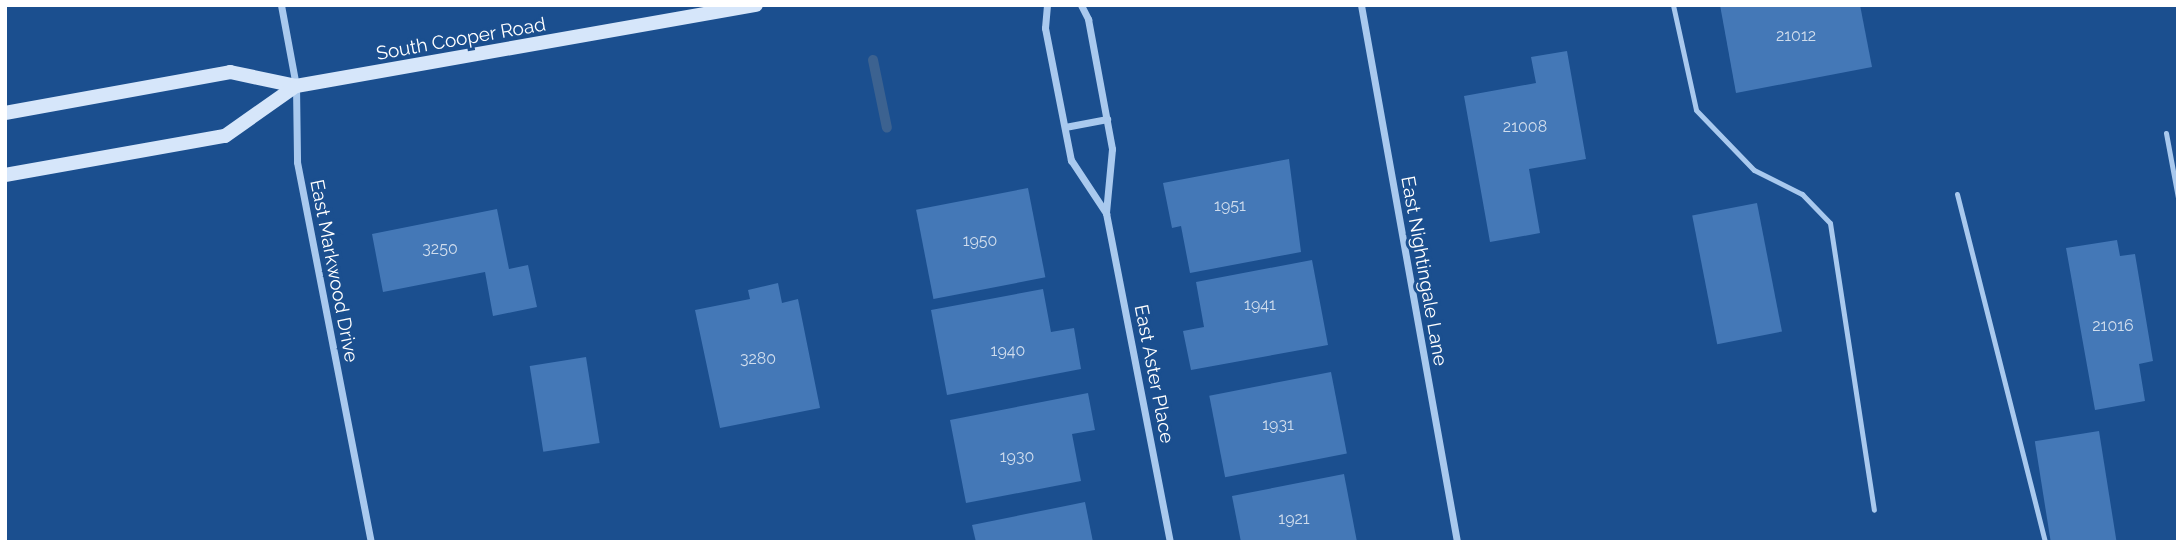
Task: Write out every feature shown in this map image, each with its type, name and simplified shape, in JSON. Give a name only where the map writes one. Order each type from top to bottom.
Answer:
[{"type":"main road","name":"South Cooper Road","points":[[5,113],[230,72],[296,86],[756,5]]},
{"type":"main road","name":"South Cooper Road","points":[[5,175],[225,136],[296,86]]},
{"type":"street","name":"East Markwood Drive","points":[[281,5],[296,86],[297,162],[370,542]]},
{"type":"street","name":"East Aster Place","points":[[1048,5],[1045,28],[1071,160],[1106,213]]},
{"type":"street","name":"East Aster Place","points":[[1081,5],[1088,19],[1112,149],[1106,213],[1170,542]]},
{"type":"street","name":"East Nightingale Lane","points":[[1361,5],[1457,542]]},
{"type":"street","points":[[1065,127],[1107,119]]},
{"type":"lane","points":[[1673,5],[1696,110],[1754,170],[1802,194],[1830,223],[1874,510]]},
{"type":"lane","points":[[2166,133],[2178,198]]},
{"type":"lane","points":[[1957,194],[2045,542]]},
{"type":"building","points":[[1720,5],[1860,5],[1872,67],[1736,93]]},
{"type":"building","points":[[1567,51],[1586,159],[1529,169],[1540,233],[1490,242],[1464,96],[1536,83],[1531,57]]},
{"type":"building","points":[[1289,159],[1301,252],[1190,273],[1181,226],[1172,228],[1163,183]]},
{"type":"building","points":[[1028,188],[1045,277],[933,299],[916,210]]},
{"type":"building","points":[[1757,203],[1782,332],[1717,344],[1692,216]]},
{"type":"building","points":[[497,209],[509,269],[528,265],[537,307],[493,316],[485,272],[383,292],[372,234]]},
{"type":"building","points":[[2117,240],[2120,256],[2135,254],[2153,361],[2139,364],[2145,401],[2095,410],[2066,248]]},
{"type":"building","points":[[1312,260],[1328,345],[1191,370],[1183,331],[1204,327],[1196,282]]},
{"type":"building","points":[[778,283],[782,303],[798,299],[820,408],[720,428],[695,310],[750,299],[748,290]]},
{"type":"building","points":[[1043,289],[1051,332],[1074,328],[1081,369],[947,395],[931,310]]},
{"type":"building","points":[[586,357],[600,443],[543,452],[530,366]]},
{"type":"building","points":[[1331,372],[1347,453],[1225,477],[1209,396]]},
{"type":"building","points":[[1088,393],[1095,430],[1072,434],[1081,481],[966,503],[950,420]]},
{"type":"building","points":[[2099,431],[2117,542],[2051,542],[2035,441]]},
{"type":"building","points":[[1344,474],[1357,542],[1241,542],[1232,496]]},
{"type":"building","points":[[1085,502],[1093,542],[976,542],[972,525]]},
{"type":"waterway","points":[[873,60],[887,128]]}]
